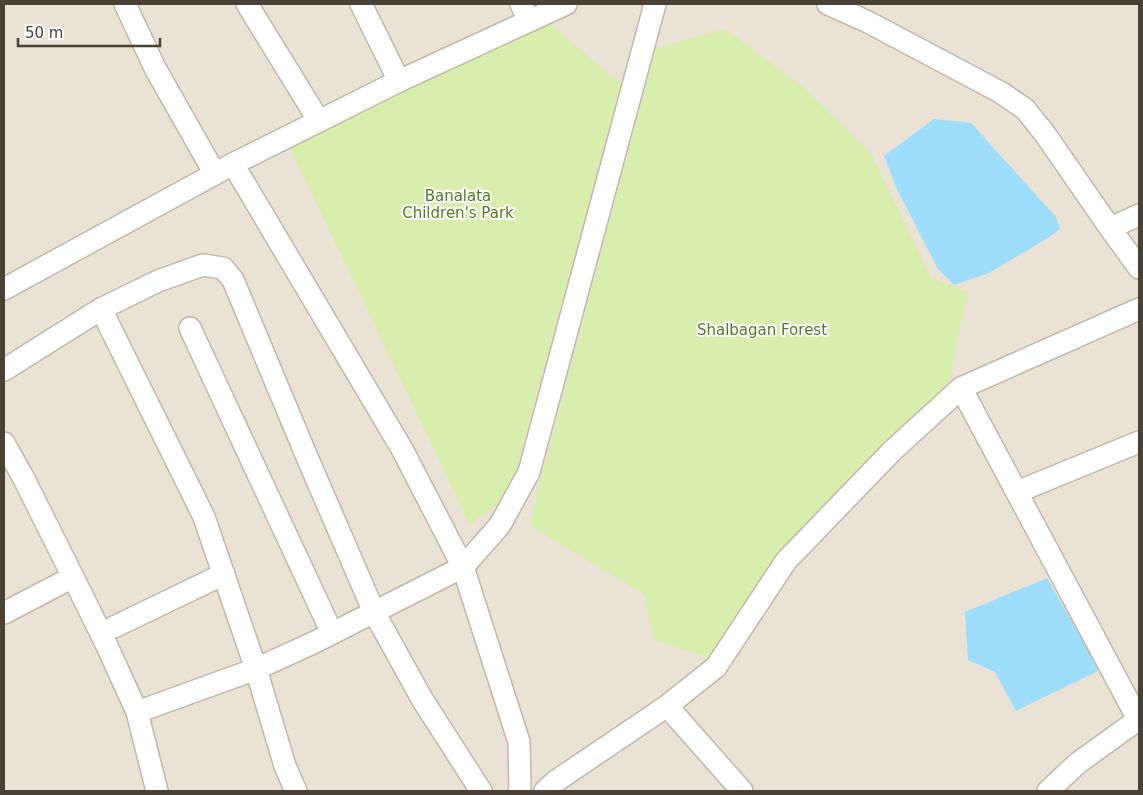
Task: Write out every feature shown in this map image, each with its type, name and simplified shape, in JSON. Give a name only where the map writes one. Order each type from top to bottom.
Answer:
[{"type":"street","points":[[125,4],[155,68],[215,174]]},
{"type":"street","points":[[247,4],[319,121]]},
{"type":"street","points":[[361,4],[399,81]]},
{"type":"street","points":[[4,289],[233,164],[399,81],[525,12],[566,4]]},
{"type":"street","points":[[137,712],[256,669],[463,567],[500,525],[529,472],[656,4]]},
{"type":"street","points":[[828,4],[868,22],[1000,92],[1024,109],[1045,134],[1139,268]]},
{"type":"street","points":[[233,164],[402,449],[463,567],[519,742],[519,791]]},
{"type":"street","points":[[1110,228],[1139,215]]},
{"type":"street","points":[[4,370],[102,309],[158,281],[203,265],[223,268],[233,280],[374,612],[422,699],[481,791]]},
{"type":"street","points":[[102,309],[204,517],[256,669],[285,766],[296,791]]},
{"type":"street","points":[[554,788],[667,706],[716,667],[786,561],[892,452],[961,388],[1139,309]]},
{"type":"street","points":[[190,328],[332,633]]},
{"type":"street","points":[[961,388],[1139,720],[1078,763],[1048,791]]},
{"type":"street","points":[[1017,492],[1139,442]]},
{"type":"street","points":[[4,443],[108,646],[137,712],[157,791]]},
{"type":"street","points":[[114,626],[224,574]]},
{"type":"street","points":[[4,613],[73,577]]},
{"type":"street","points":[[667,706],[742,791]]},
{"type":"shaded area","points":[[4,4],[1139,4],[1139,791],[4,791]]},
{"type":"green space","name":"Banalata Children's Park","points":[[549,23],[623,86],[509,495],[470,525],[288,144]]},
{"type":"green space","name":"Shalbagan Forest","points":[[725,29],[802,86],[871,153],[931,278],[968,292],[949,381],[707,657],[654,640],[644,594],[529,525],[656,48]]},
{"type":"water","points":[[934,119],[971,123],[1056,217],[1060,229],[989,273],[954,285],[938,269],[897,189],[884,156]]},
{"type":"water","points":[[1047,578],[1100,670],[1016,711],[995,672],[968,660],[965,612]]}]
